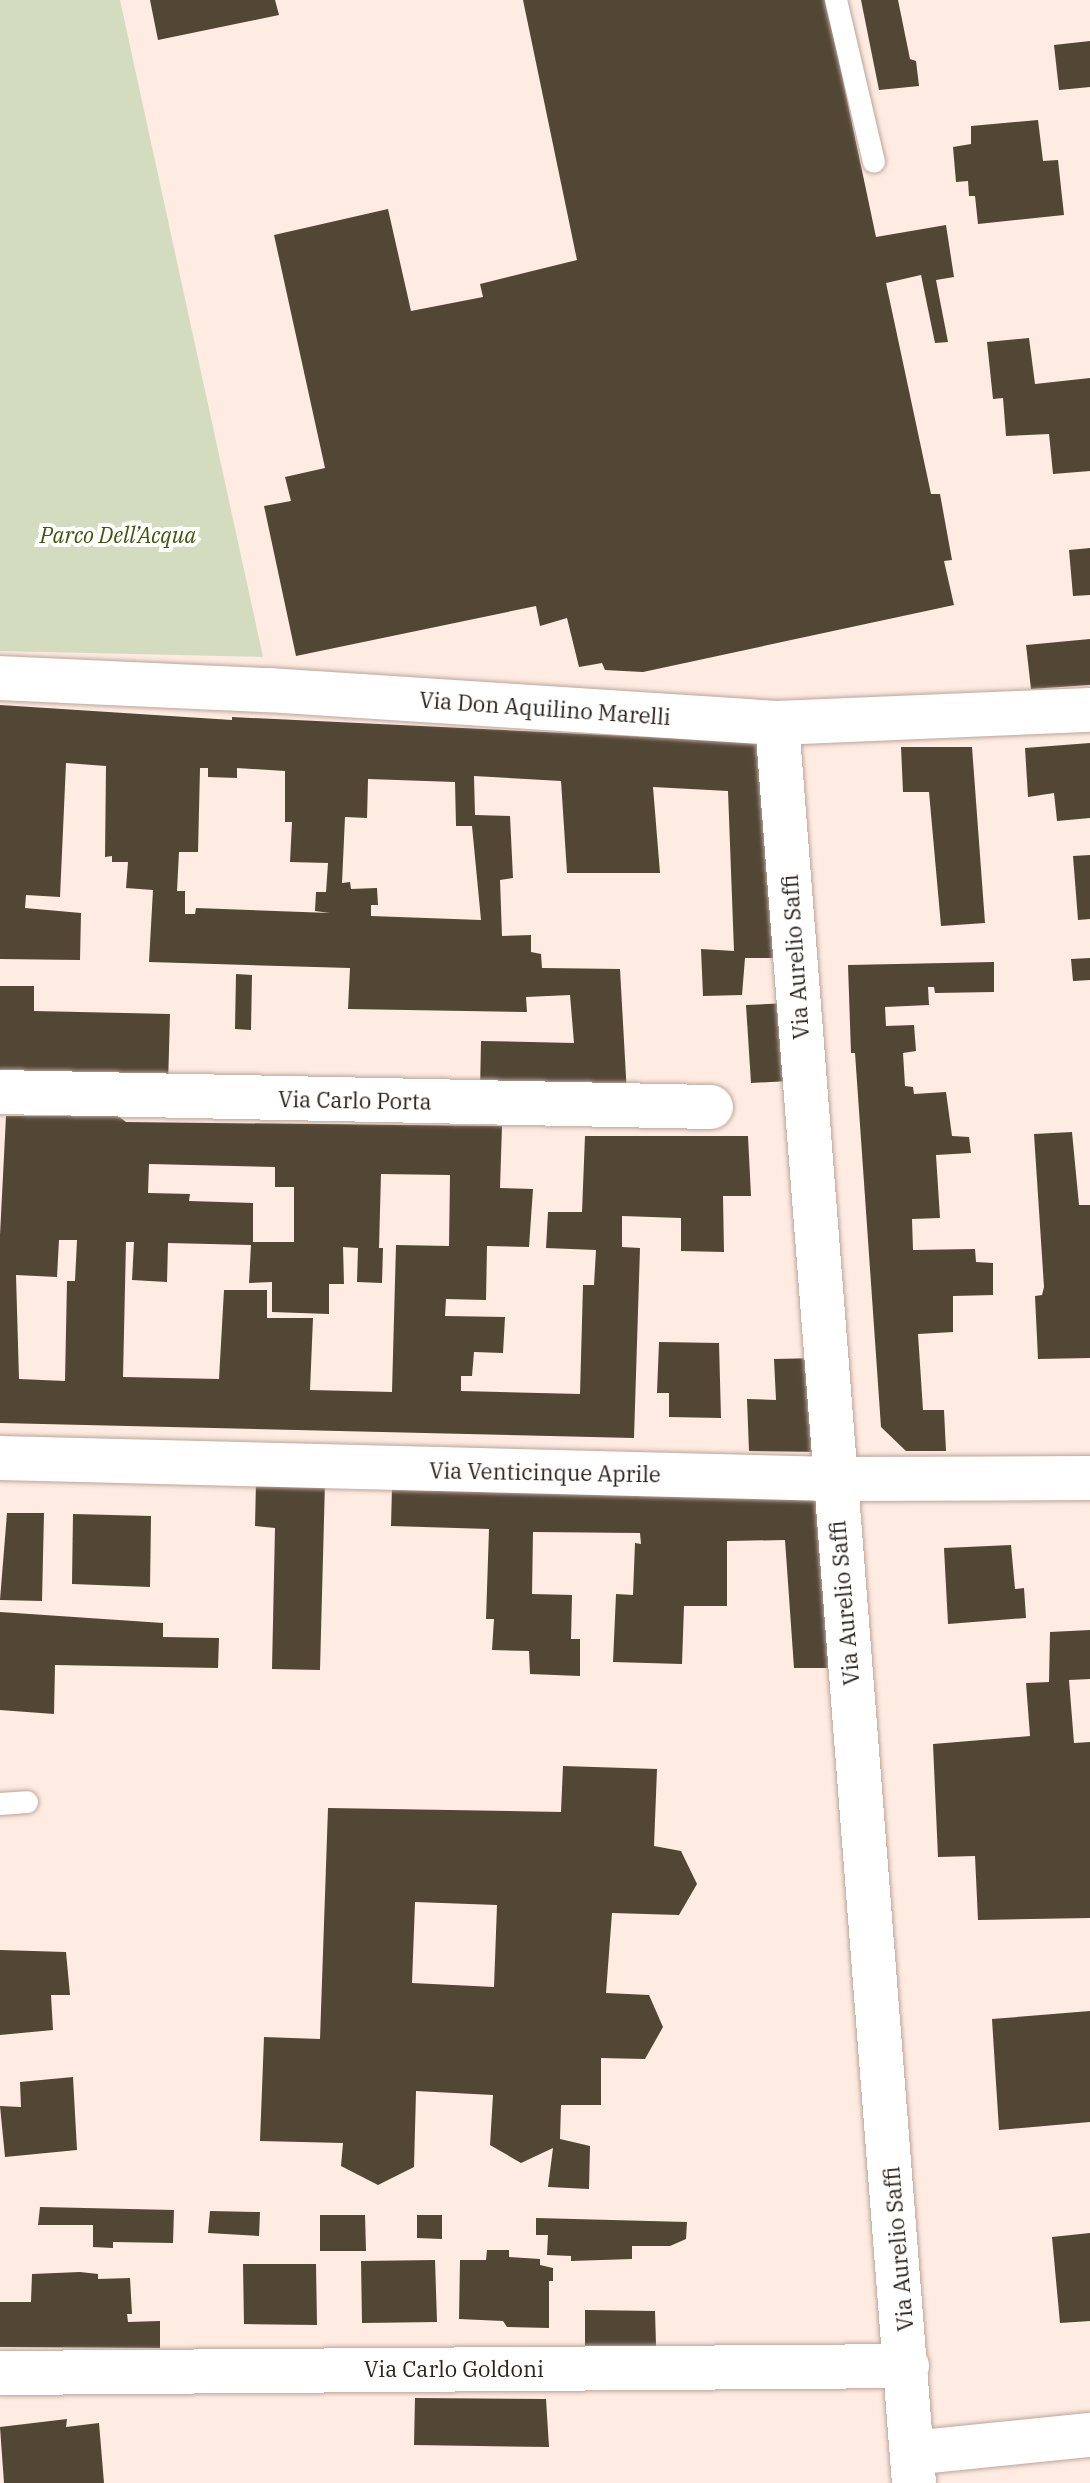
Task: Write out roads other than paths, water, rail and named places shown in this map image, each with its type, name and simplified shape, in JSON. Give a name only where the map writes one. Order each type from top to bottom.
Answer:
[{"type":"street","name":"Via Don Aquilino Marelli","points":[[0,678],[268,690],[777,723],[1090,710]]},
{"type":"street","name":"Via Aurelio Saffi","points":[[777,723],[913,2468]]},
{"type":"street","name":"Via Carlo Porta","points":[[0,1092],[711,1107]]},
{"type":"street","name":"Via Venticinque Aprile","points":[[0,1458],[834,1479],[1090,1478]]},
{"type":"street","name":"Via Carlo Goldoni","points":[[0,2373],[907,2366]]},
{"type":"street","points":[[913,2468],[1090,2435]]},
{"type":"lane","points":[[836,0],[874,162]]},
{"type":"lane","points":[[0,1804],[27,1802]]},
{"type":"park label","name":"Parco Dell’Acqua","points":[[118,535]]}]
